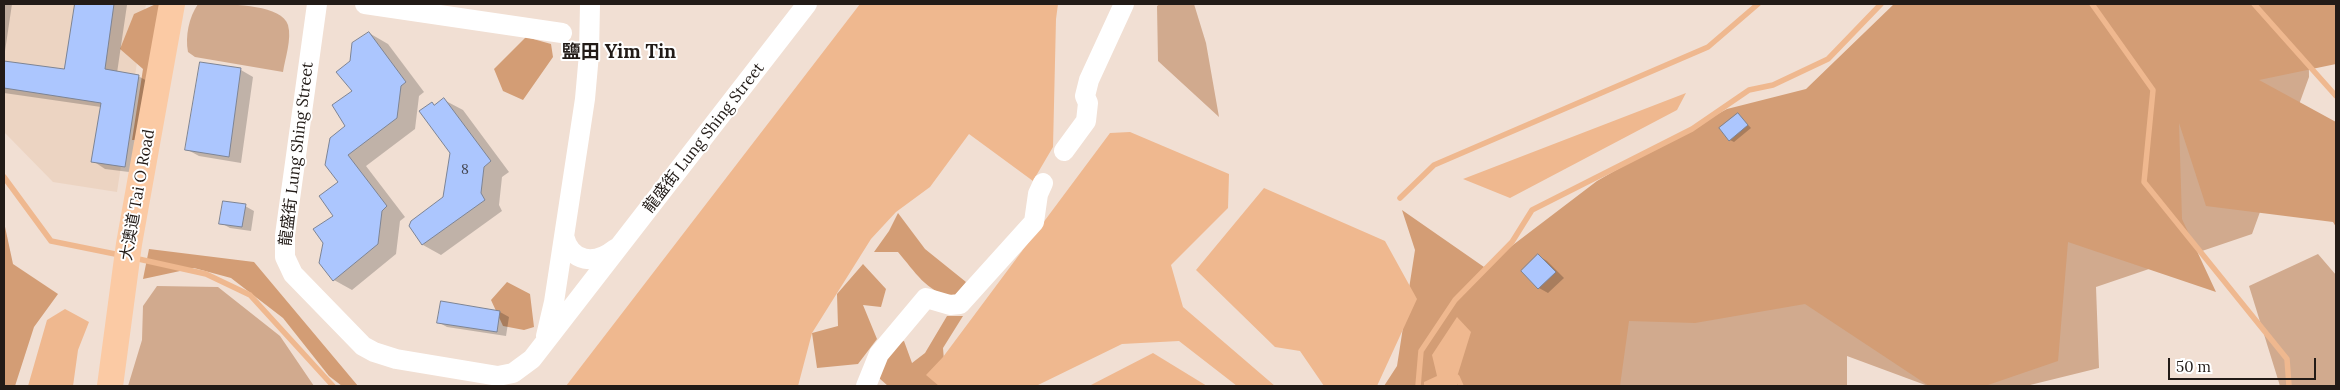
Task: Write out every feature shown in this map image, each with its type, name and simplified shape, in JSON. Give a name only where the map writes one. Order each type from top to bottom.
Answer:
[{"type":"main road","name":"大澳道 Tai O Road","points":[[110,386],[129,244],[172,4]]},
{"type":"street","name":"龍盛街 Lung Shing Street","points":[[317,4],[284,235],[285,257],[293,274],[363,346],[384,357],[488,375],[506,375],[525,366],[545,343],[807,4]]},
{"type":"street","points":[[365,4],[562,33]]},
{"type":"street","points":[[545,343],[585,99],[589,54],[590,4]]},
{"type":"street","points":[[1064,151],[1086,121],[1088,103],[1085,96],[1089,80],[1124,4]]},
{"type":"street","points":[[866,386],[879,354],[926,298],[950,305],[960,304],[1034,222],[1038,194],[1042,183]]},
{"type":"street","points":[[564,236],[574,256],[588,260],[603,257],[621,245]]},
{"type":"shaded area","points":[[4,4],[146,4],[117,192],[53,182],[4,132]]},
{"type":"shaded area","points":[[156,4],[167,4],[143,140],[132,140],[143,69],[120,49],[134,14]]},
{"type":"shaded area","points":[[198,4],[262,8],[283,17],[288,25],[289,36],[283,72],[195,57],[188,52],[188,27]]},
{"type":"shaded area","points":[[860,4],[1058,4],[1053,147],[1033,181],[969,134],[930,187],[896,212],[871,239],[812,333],[798,386],[566,386]]},
{"type":"shaded area","points":[[1160,4],[1194,4],[1206,43],[1219,117],[1158,61],[1157,6]]},
{"type":"shaded area","points":[[1894,4],[2336,4],[2336,64],[2259,80],[2336,122],[2336,227],[2333,222],[2206,206],[2179,123],[2182,219],[2216,292],[2068,242],[2058,361],[1985,386],[1929,386],[1805,304],[1695,323],[1629,321],[1620,386],[1384,386],[1397,366],[1415,250],[1402,210],[1484,267],[1597,181],[1672,138],[1727,109],[1806,89]]},
{"type":"shaded area","points":[[2308,4],[2309,77],[2252,234],[2096,287],[2099,368],[2026,386],[1928,386],[1847,356],[1847,386],[1557,386],[1581,323]]},
{"type":"shaded area","points":[[526,37],[551,44],[553,57],[523,100],[503,91],[494,69]]},
{"type":"shaded area","points":[[1686,93],[1677,110],[1510,198],[1463,179]]},
{"type":"shaded area","points":[[1130,132],[1229,174],[1228,208],[1171,265],[1183,307],[1275,386],[1237,386],[1179,341],[1122,344],[1036,386],[939,386],[926,375],[943,357],[1110,133]]},
{"type":"shaded area","points":[[1264,188],[1385,241],[1417,299],[1377,386],[1324,386],[1300,351],[1275,347],[1196,270]]},
{"type":"shaded area","points":[[898,213],[925,249],[966,282],[953,298],[943,295],[922,280],[898,252],[874,252],[889,231]]},
{"type":"shaded area","points":[[4,222],[13,264],[58,294],[34,327],[15,386],[4,386]]},
{"type":"shaded area","points":[[149,249],[254,262],[358,386],[342,386],[329,376],[283,318],[231,278],[194,268],[143,279]]},
{"type":"shaded area","points":[[2318,254],[2336,275],[2336,386],[2280,386],[2249,286]]},
{"type":"shaded area","points":[[863,264],[886,289],[881,307],[863,305],[877,339],[858,364],[817,368],[812,333],[838,326],[837,294]]},
{"type":"shaded area","points":[[507,282],[530,294],[534,327],[524,330],[503,326],[491,300]]},
{"type":"shaded area","points":[[157,286],[218,287],[280,336],[314,386],[128,386],[142,340],[143,306]]},
{"type":"shaded area","points":[[65,309],[89,322],[78,350],[73,386],[28,386],[47,320]]},
{"type":"shaded area","points":[[947,316],[963,316],[943,348],[946,386],[888,386],[879,378],[878,346],[904,341],[912,363],[925,353]]},
{"type":"shaded area","points":[[1457,317],[1471,332],[1457,377],[1457,386],[1424,386],[1424,382],[1437,376],[1432,355]]},
{"type":"shaded area","points":[[1153,353],[1207,386],[1089,386]]},
{"type":"building","points":[[75,4],[114,4],[105,69],[139,75],[125,167],[91,162],[101,103],[4,88],[4,61],[64,69]]},
{"type":"building","points":[[369,32],[406,82],[401,86],[397,118],[348,155],[387,206],[382,211],[378,244],[333,281],[319,263],[323,243],[313,229],[333,216],[319,196],[338,182],[325,165],[330,138],[345,126],[332,105],[352,91],[336,72],[350,61],[352,43]]},
{"type":"building","points":[[200,62],[241,68],[229,157],[185,150]]},
{"type":"building","points":[[444,98],[491,161],[484,167],[481,193],[485,200],[422,245],[409,226],[411,221],[443,197],[450,153],[419,111],[432,102],[434,105]]},
{"type":"building","points":[[1738,113],[1748,125],[1729,141],[1719,128]]},
{"type":"building","points":[[223,201],[246,204],[242,227],[219,224]]},
{"type":"building","points":[[1538,254],[1556,272],[1538,289],[1521,271]]},
{"type":"building","points":[[441,301],[500,311],[497,332],[437,323]]},
{"type":"waterway","points":[[1400,198],[1434,165],[1708,47],[1758,4]]},
{"type":"waterway","points":[[1418,386],[1421,351],[1455,300],[1512,242],[1532,210],[1692,129],[1749,90],[1773,85],[1828,59],[1881,4]]},
{"type":"waterway","points":[[2092,4],[2153,90],[2144,182],[2287,359],[2289,386]]},
{"type":"waterway","points":[[2254,4],[2336,96]]},
{"type":"waterway","points":[[4,177],[51,241],[120,255]]},
{"type":"waterway","points":[[134,258],[206,274],[250,295],[333,386]]},
{"type":"waterway","points":[[1457,377],[1461,386]]},
{"type":"district","name":"鹽田 Yim Tin","points":[[619,53]]}]
